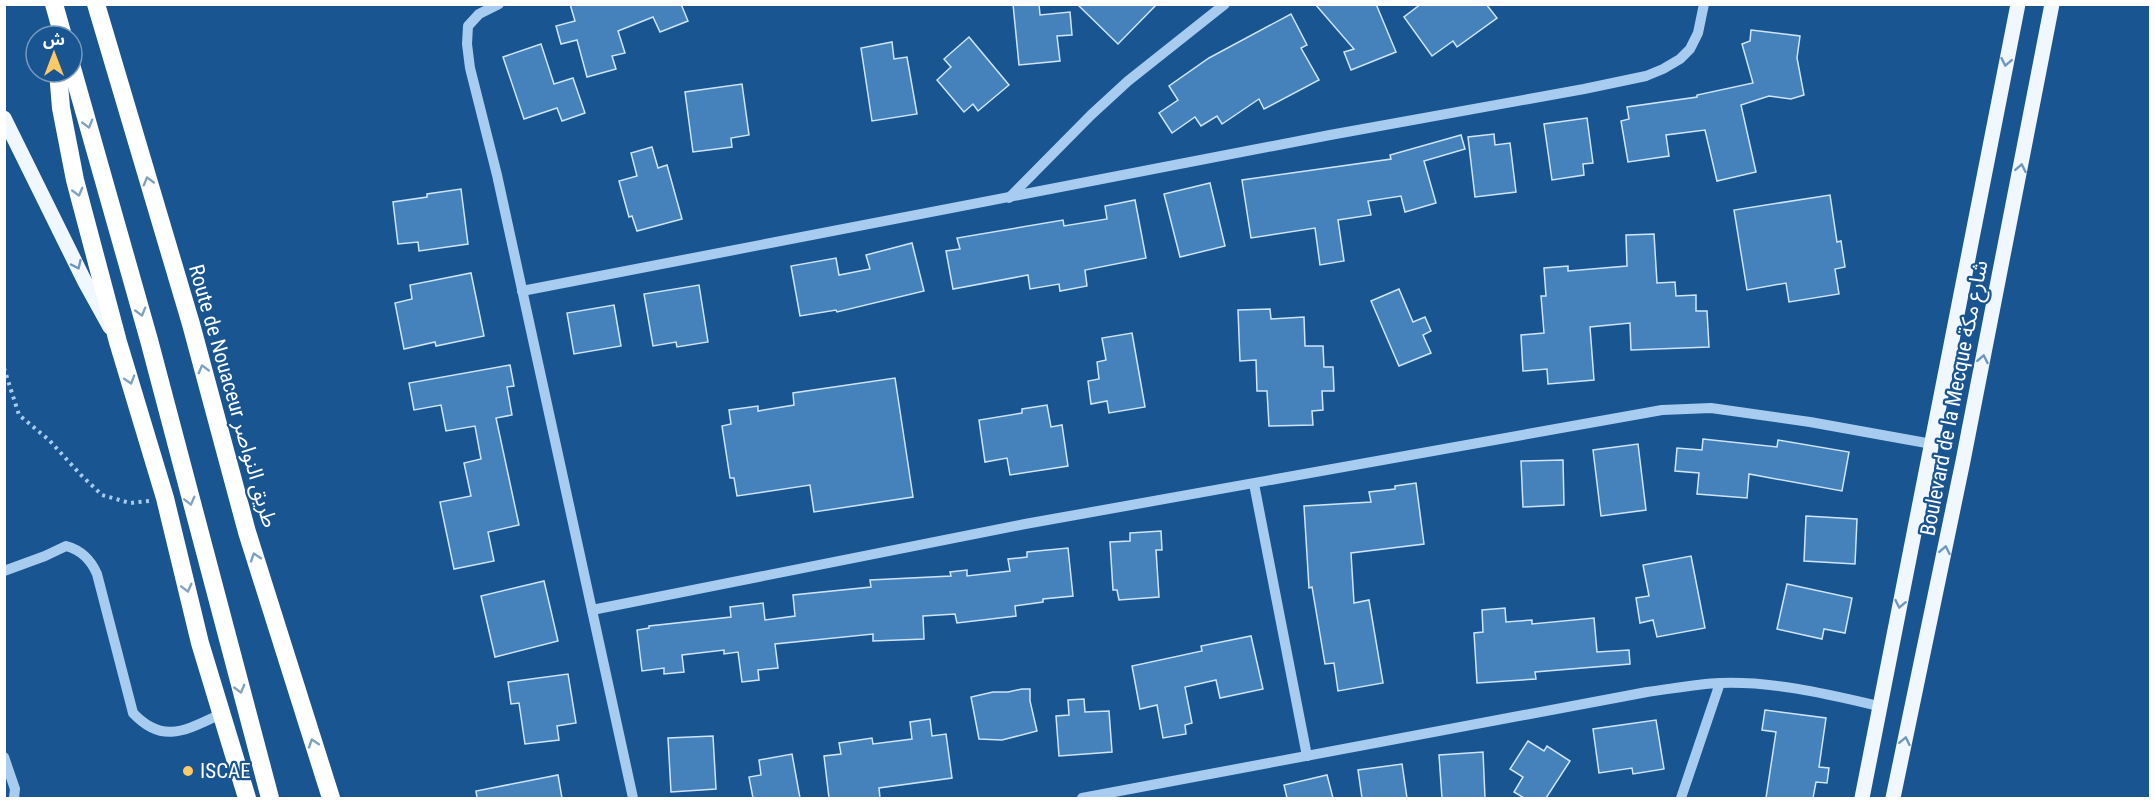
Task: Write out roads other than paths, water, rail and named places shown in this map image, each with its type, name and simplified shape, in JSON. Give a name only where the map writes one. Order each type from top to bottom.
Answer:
[{"type":"highway","name":"Route de Nouaceur طريق النواصر","points":[[96,4],[191,324],[247,532],[331,798]]},
{"type":"highway","points":[[59,84],[61,108],[75,180],[118,342],[165,498],[200,643],[247,798]]},
{"type":"highway","points":[[77,84],[149,340],[270,798]]},
{"type":"main road","name":"Boulevard de la Mecque شارع مكة","points":[[1862,798],[2018,4]]},
{"type":"main road","name":"Boulevard de la Mecque شارع مكة","points":[[1893,798],[1965,450],[2052,4]]},
{"type":"main road","points":[[4,118],[84,280],[118,342]]},
{"type":"street","points":[[499,4],[479,14],[468,26],[467,45],[470,68],[497,175],[633,798]]},
{"type":"street","points":[[1010,198],[1091,115],[1128,81],[1224,4]]},
{"type":"street","points":[[522,291],[1646,76],[1672,64],[1690,48],[1698,33],[1704,4]]},
{"type":"street","points":[[591,610],[1013,527],[1662,410],[1711,408],[1799,420],[1932,444]]},
{"type":"street","points":[[1254,484],[1307,756]]},
{"type":"street","points":[[4,571],[66,546],[76,549],[92,562],[97,574],[133,713],[154,731],[169,732],[187,728],[221,714]]},
{"type":"street","points":[[1681,798],[1720,683]]},
{"type":"street","points":[[1082,798],[1130,794],[1307,756],[1647,692],[1720,683],[1773,685],[1820,692],[1879,706]]},
{"type":"street","points":[[4,757],[15,789],[14,798]]},
{"type":"place","name":"ISCAE","points":[[188,771]]}]
